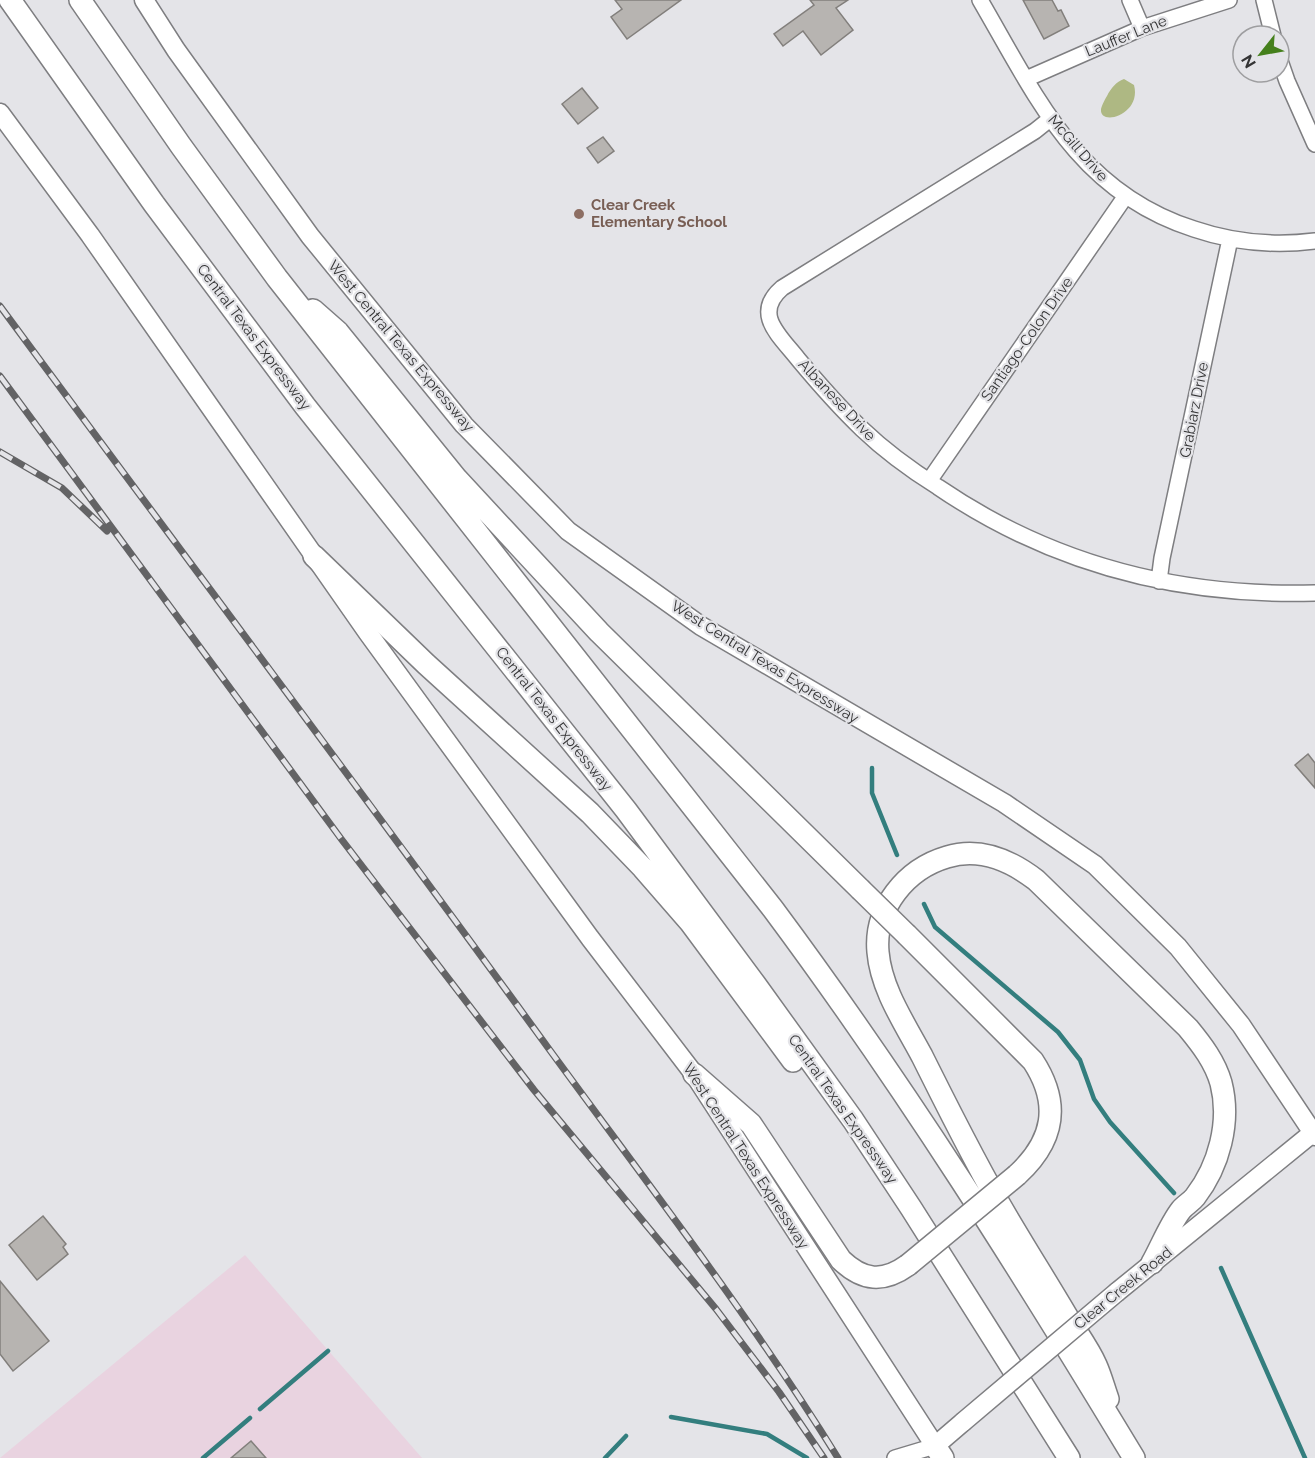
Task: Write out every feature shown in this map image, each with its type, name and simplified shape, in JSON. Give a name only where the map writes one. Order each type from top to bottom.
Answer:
[{"type":"highway","name":"Central Texas Expressway","points":[[10,0],[154,204],[305,406],[626,810],[853,1120],[1069,1458]]},
{"type":"highway","points":[[80,0],[181,146],[277,278],[773,909],[836,993],[946,1157],[1134,1458]]},
{"type":"highway","points":[[277,278],[338,332],[457,479],[599,632],[1033,1061],[1043,1076],[1049,1095],[1051,1113],[1041,1149],[1030,1163],[908,1265],[886,1277],[874,1277],[862,1275],[850,1269],[841,1260],[751,1124],[694,1074]]},
{"type":"highway","points":[[314,556],[426,664],[519,747],[605,829],[690,922],[806,1079],[853,1120]]},
{"type":"highway","points":[[1120,1434],[1096,1365],[1001,1207],[929,1071],[881,971],[877,952],[878,934],[889,903],[899,887],[912,874],[948,856],[983,855],[1001,858],[1019,867],[1188,1028],[1203,1046],[1221,1084],[1224,1128],[1219,1151],[1205,1181],[1194,1198],[1181,1210],[1152,1263]]},
{"type":"main road","name":"West Central Texas Expressway","points":[[144,0],[176,50],[310,236],[464,425],[568,531],[700,626],[1004,803],[1095,865],[1178,947],[1241,1025],[1314,1133]]},
{"type":"main road","name":"West Central Texas Expressway","points":[[3,120],[90,235],[314,556],[555,890],[694,1074],[935,1454]]},
{"type":"main road","name":"Clear Creek Road","points":[[935,1454],[963,1422],[1152,1263],[1314,1133]]},
{"type":"street","name":"McGill Drive","points":[[980,0],[1050,119],[1092,170],[1125,196],[1173,223],[1230,239],[1267,243],[1315,241]]},
{"type":"street","points":[[1130,0],[1142,28]]},
{"type":"street","name":"Lauffer Lane","points":[[1026,79],[1142,28],[1229,0]]},
{"type":"street","points":[[1264,0],[1270,24]]},
{"type":"street","points":[[1288,84],[1315,144]]},
{"type":"street","name":"Albanese Drive","points":[[1050,119],[1017,142],[782,288],[769,303],[767,311],[773,327],[819,384],[862,429],[929,482],[988,519],[1024,537],[1100,566],[1159,581],[1222,591],[1315,593]]},
{"type":"street","name":"Santiago-Colon Drive","points":[[929,482],[1125,196]]},
{"type":"street","name":"Grabiarz Drive","points":[[1159,581],[1230,239]]},
{"type":"street","points":[[895,1457],[935,1454]]},
{"type":"shaded area","points":[[245,1255],[422,1458],[0,1458]]},
{"type":"green space","points":[[1124,79],[1134,85],[1135,95],[1132,104],[1120,115],[1106,117],[1102,114],[1101,109],[1104,102],[1110,90]]},
{"type":"building","points":[[615,0],[681,0],[627,39],[611,17],[622,9]]},
{"type":"building","points":[[810,0],[848,0],[836,8],[853,30],[821,55],[803,31],[783,46],[774,34],[814,5]]},
{"type":"building","points":[[1023,0],[1052,0],[1058,11],[1061,10],[1069,26],[1044,39]]},
{"type":"building","points":[[582,88],[598,108],[578,124],[562,104]]},
{"type":"building","points":[[603,137],[614,151],[598,163],[587,148]]},
{"type":"building","points":[[1308,754],[1315,763],[1315,788],[1295,765]]},
{"type":"building","points":[[43,1216],[66,1244],[63,1247],[68,1254],[37,1280],[9,1245]]},
{"type":"building","points":[[0,1281],[49,1341],[13,1371],[0,1354]]},
{"type":"building","points":[[251,1441],[266,1458],[231,1458]]},
{"type":"waterway","points":[[872,768],[872,793],[897,855]]},
{"type":"waterway","points":[[924,904],[935,927],[1058,1032],[1080,1060],[1094,1099],[1110,1122],[1174,1193]]},
{"type":"waterway","points":[[1221,1268],[1305,1458]]},
{"type":"waterway","points":[[260,1409],[328,1351]]},
{"type":"waterway","points":[[671,1417],[767,1434],[807,1458]]},
{"type":"waterway","points":[[203,1458],[250,1418]]},
{"type":"waterway","points":[[605,1458],[626,1436]]},
{"type":"railway","points":[[0,306],[697,1250],[770,1353],[838,1458]]},
{"type":"railway","points":[[0,376],[342,840],[534,1090],[716,1309],[779,1392],[824,1458]]},
{"type":"railway","points":[[0,452],[62,488],[107,531]]},
{"type":"place","name":"Clear Creek Elementary School","points":[[579,214]]}]
